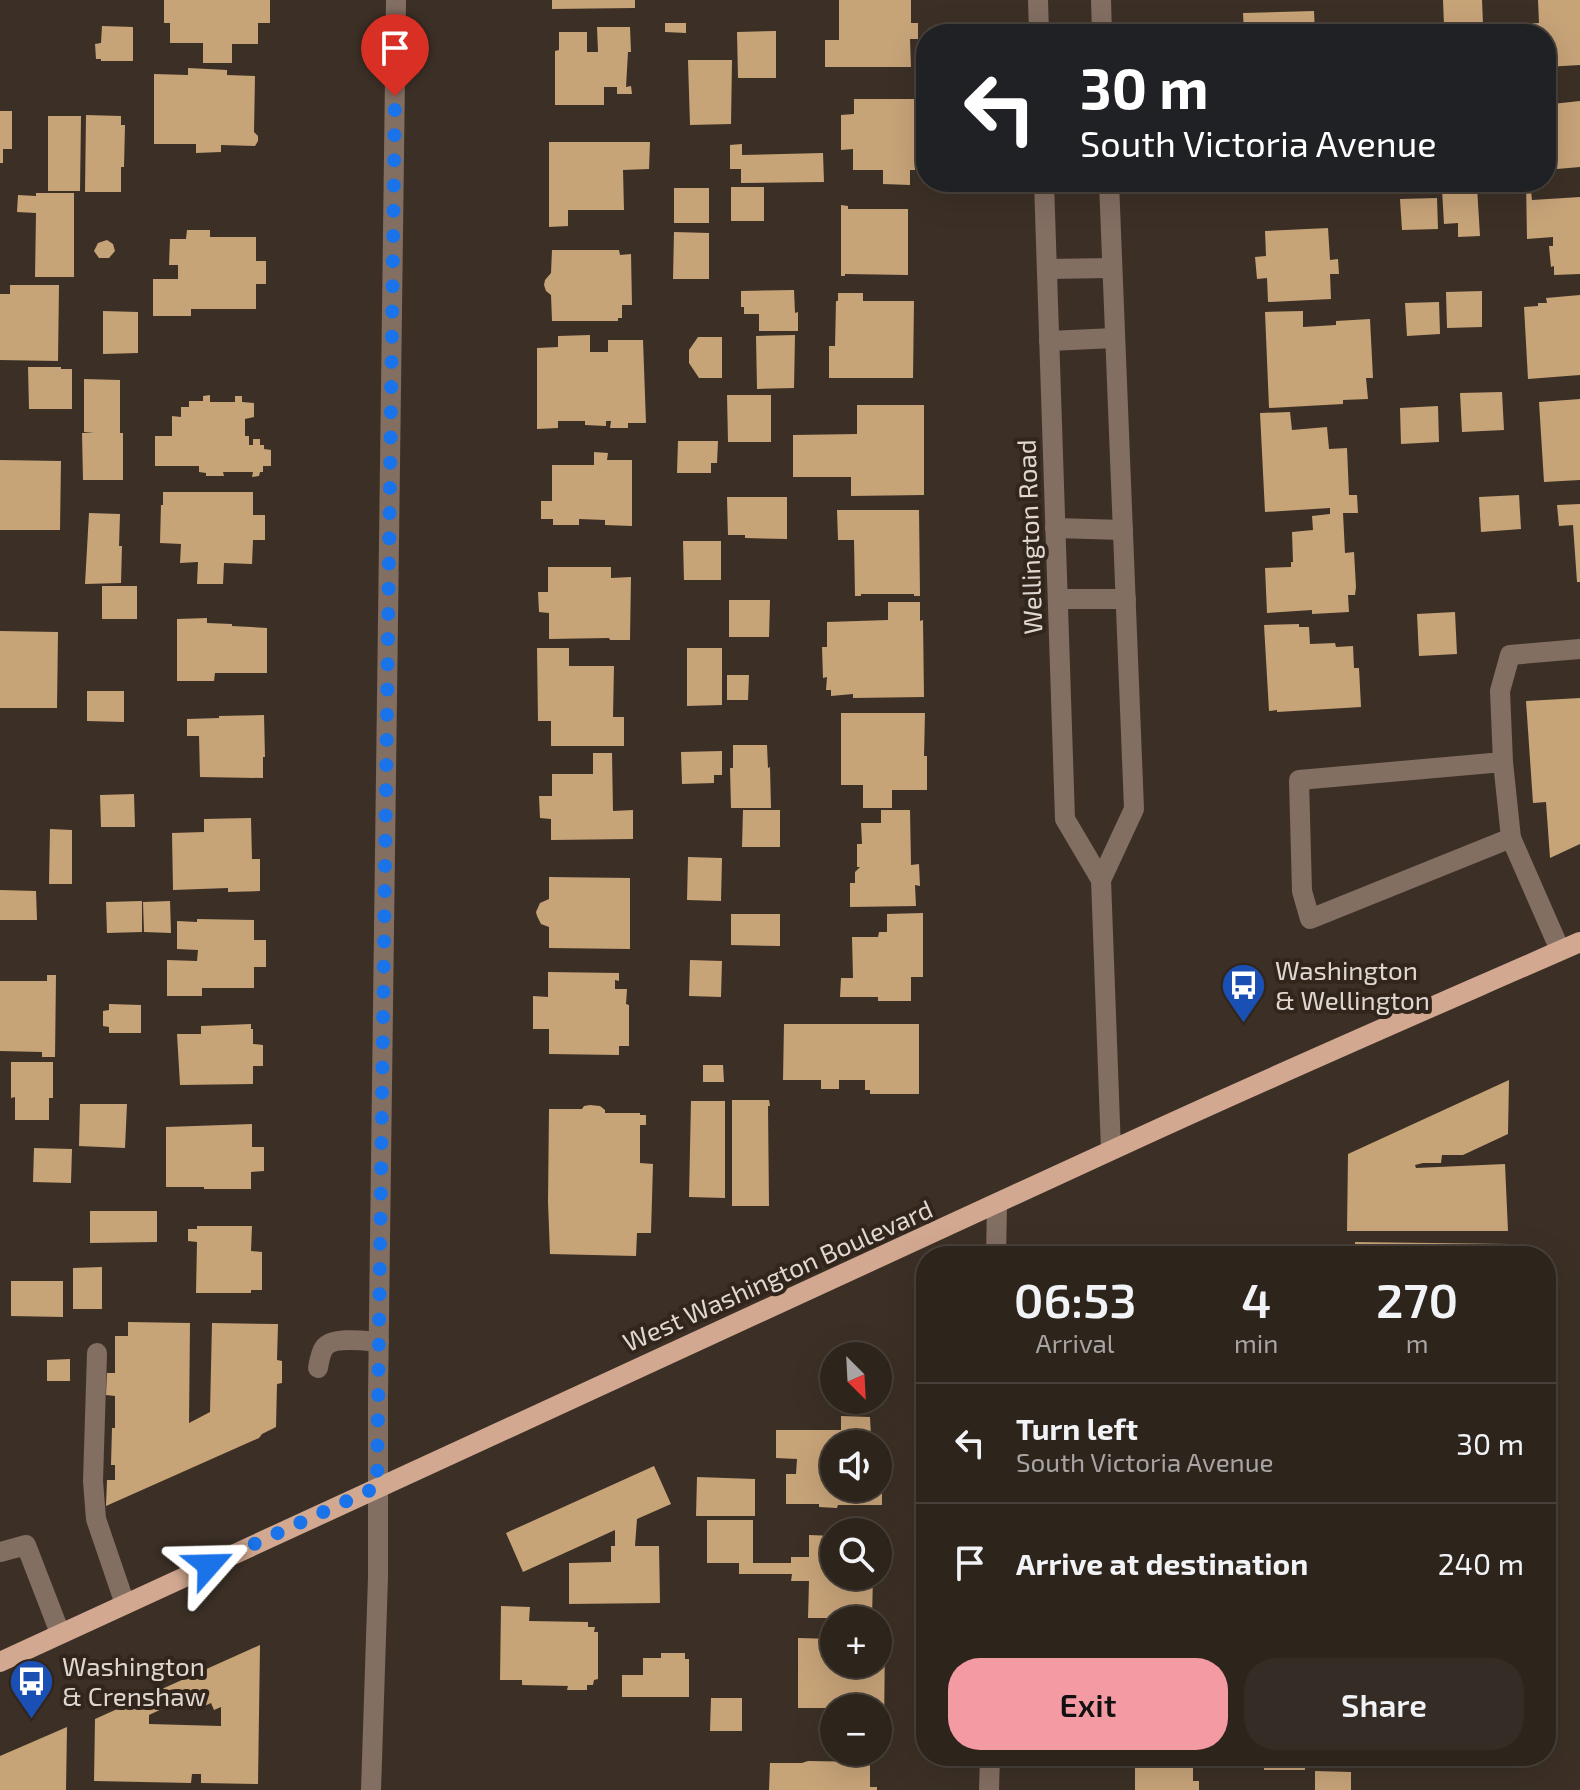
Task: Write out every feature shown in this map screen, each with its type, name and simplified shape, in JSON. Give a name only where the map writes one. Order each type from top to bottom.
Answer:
[{"type":"main road","name":"West Washington Boulevard","points":[[0,1662],[1111,1150],[1580,942]]},
{"type":"street","points":[[371,1790],[378,1577],[396,0]]},
{"type":"street","points":[[1038,0],[1039,24]]},
{"type":"street","points":[[1101,0],[1102,24]]},
{"type":"street","name":"Wellington Road","points":[[1044,192],[1065,819],[1101,880]]},
{"type":"street","name":"Wellington Road","points":[[1109,192],[1134,809],[1101,880],[1111,1150]]},
{"type":"street","points":[[1047,269],[1112,268]]},
{"type":"street","points":[[1049,341],[1115,338]]},
{"type":"street","points":[[1055,528],[1123,530]]},
{"type":"street","points":[[1058,599],[1126,599]]},
{"type":"street","points":[[1560,950],[1511,838],[1500,691],[1510,655],[1580,649]]},
{"type":"street","points":[[1503,762],[1299,780],[1302,891],[1310,919],[1511,838]]},
{"type":"street","points":[[996,1246],[997,1205]]},
{"type":"street","points":[[318,1368],[324,1348],[331,1342],[379,1342]]},
{"type":"street","points":[[97,1353],[93,1481],[96,1519],[125,1604]]},
{"type":"street","points":[[0,1552],[26,1545],[60,1633]]},
{"type":"street","points":[[989,1790],[990,1766]]},
{"type":"building","points":[[164,0],[270,0],[270,23],[258,23],[258,44],[232,44],[232,63],[203,63],[203,43],[170,43],[170,23],[164,23]]},
{"type":"building","points":[[552,0],[635,0],[635,8],[552,9]]},
{"type":"building","points":[[839,0],[911,0],[911,23],[918,24],[916,39],[910,39],[911,67],[825,67],[825,40],[839,40]]},
{"type":"building","points":[[1443,0],[1482,0],[1483,24],[1444,24]]},
{"type":"building","points":[[1538,0],[1580,0],[1580,65],[1556,66],[1556,24],[1525,24],[1539,23]]},
{"type":"building","points":[[1314,11],[1315,24],[1244,24],[1243,13]]},
{"type":"building","points":[[665,23],[686,23],[686,33],[665,32]]},
{"type":"building","points":[[102,26],[133,27],[133,61],[96,59],[95,44],[101,43]]},
{"type":"building","points":[[597,27],[630,27],[631,52],[628,52],[626,87],[631,86],[632,94],[617,94],[617,87],[604,87],[604,105],[555,105],[555,51],[559,50],[559,32],[587,32],[587,52],[598,52]]},
{"type":"building","points":[[776,31],[776,78],[738,78],[737,32]]},
{"type":"building","points":[[688,60],[732,60],[731,124],[690,125]]},
{"type":"building","points":[[188,68],[227,70],[227,75],[255,76],[254,132],[258,141],[255,146],[221,145],[221,152],[196,153],[196,144],[154,144],[154,74],[188,75]]},
{"type":"building","points":[[854,99],[914,99],[915,170],[910,170],[910,185],[883,184],[883,170],[853,170],[853,149],[841,150],[841,115],[854,114]]},
{"type":"building","points":[[1580,101],[1580,167],[1557,169],[1556,104]]},
{"type":"building","points":[[0,111],[12,111],[12,149],[3,149],[3,163],[0,163]]},
{"type":"building","points":[[86,115],[121,116],[121,125],[125,125],[121,192],[85,192]]},
{"type":"building","points":[[48,116],[81,116],[80,191],[48,191]]},
{"type":"building","points":[[549,142],[650,142],[649,169],[623,170],[624,210],[568,210],[568,226],[549,227]]},
{"type":"building","points":[[742,144],[742,155],[823,153],[824,182],[741,183],[741,169],[730,169],[730,145]]},
{"type":"building","points":[[731,187],[764,187],[764,221],[731,221]]},
{"type":"building","points":[[674,188],[709,188],[709,223],[674,223]]},
{"type":"building","points":[[1252,192],[1368,192],[1252,194]]},
{"type":"building","points":[[1442,192],[1477,192],[1480,236],[1458,237],[1458,223],[1444,224]]},
{"type":"building","points":[[1526,192],[1531,192],[1532,200],[1580,197],[1580,274],[1554,275],[1549,246],[1553,246],[1553,237],[1527,239]]},
{"type":"building","points":[[36,193],[74,193],[74,277],[35,277],[36,213],[17,212],[18,195],[36,196]]},
{"type":"building","points":[[1437,198],[1438,229],[1402,230],[1400,199]]},
{"type":"building","points":[[841,205],[848,206],[848,209],[908,209],[908,275],[841,276]]},
{"type":"building","points":[[1328,228],[1330,260],[1338,259],[1339,274],[1330,274],[1331,299],[1268,302],[1267,278],[1257,279],[1255,257],[1266,256],[1265,231]]},
{"type":"building","points":[[187,230],[210,230],[210,237],[256,237],[256,261],[266,261],[266,284],[256,284],[256,309],[191,309],[191,316],[153,316],[153,279],[178,279],[178,265],[169,265],[170,239],[186,239]]},
{"type":"building","points":[[674,232],[709,233],[709,279],[673,279]]},
{"type":"building","points":[[107,240],[113,244],[115,251],[109,258],[99,258],[94,251],[98,243]]},
{"type":"building","points":[[552,250],[619,250],[620,255],[631,254],[632,305],[622,305],[622,318],[618,321],[552,321],[551,295],[544,285],[551,273]]},
{"type":"building","points":[[10,285],[59,285],[58,361],[0,360],[0,294],[10,294]]},
{"type":"building","points":[[794,290],[798,331],[759,331],[759,314],[744,314],[744,307],[741,307],[741,291]]},
{"type":"building","points":[[1482,291],[1482,327],[1447,328],[1446,292]]},
{"type":"building","points":[[838,293],[863,293],[863,301],[914,301],[913,378],[829,378],[829,346],[835,346]]},
{"type":"building","points":[[1580,295],[1580,375],[1528,379],[1524,307],[1547,303],[1546,298]]},
{"type":"building","points":[[1439,302],[1440,334],[1407,336],[1405,303]]},
{"type":"building","points":[[103,311],[138,312],[138,353],[103,354]]},
{"type":"building","points":[[1303,311],[1303,327],[1370,319],[1373,378],[1366,378],[1368,399],[1343,400],[1343,404],[1269,408],[1265,312]]},
{"type":"building","points":[[590,335],[590,352],[608,352],[608,340],[643,340],[646,423],[628,423],[628,428],[610,428],[611,421],[606,421],[606,426],[585,425],[585,421],[558,421],[558,428],[537,429],[537,348],[558,347],[558,336]]},
{"type":"building","points":[[795,335],[794,388],[757,389],[756,336]]},
{"type":"building","points":[[698,337],[722,337],[722,378],[699,378],[689,363],[689,350]]},
{"type":"building","points":[[28,367],[72,369],[72,409],[29,409]]},
{"type":"building","points":[[84,379],[120,380],[123,480],[83,480],[82,433],[94,433],[84,432]]},
{"type":"building","points":[[1502,392],[1504,430],[1462,432],[1460,393]]},
{"type":"building","points":[[210,395],[210,402],[235,402],[235,396],[242,396],[242,402],[254,403],[254,417],[245,419],[245,436],[249,436],[249,445],[253,445],[253,439],[260,439],[264,449],[271,450],[271,466],[263,466],[259,476],[252,477],[253,472],[223,472],[224,476],[206,476],[206,473],[199,472],[199,466],[155,466],[155,436],[172,436],[172,416],[181,417],[181,407],[189,407],[189,401],[203,401],[203,396]]},
{"type":"building","points":[[727,395],[771,395],[771,442],[728,442]]},
{"type":"building","points":[[1580,399],[1580,480],[1544,482],[1539,402]]},
{"type":"building","points":[[857,405],[924,405],[924,495],[851,496],[851,477],[793,477],[793,435],[857,434]]},
{"type":"building","points":[[1438,406],[1439,442],[1401,444],[1400,408]]},
{"type":"building","points":[[1290,412],[1292,430],[1327,427],[1329,449],[1347,448],[1349,495],[1357,495],[1358,513],[1343,513],[1345,553],[1354,552],[1356,587],[1355,595],[1348,595],[1349,612],[1312,614],[1312,610],[1267,613],[1265,568],[1291,567],[1292,532],[1313,530],[1312,516],[1330,514],[1330,508],[1265,512],[1260,413]]},
{"type":"building","points":[[678,441],[718,441],[717,463],[711,463],[711,473],[677,473]]},
{"type":"building","points":[[594,452],[608,453],[607,460],[632,460],[632,526],[605,525],[605,520],[579,519],[579,525],[553,525],[553,519],[541,519],[541,501],[552,501],[552,465],[594,465]]},
{"type":"building","points":[[0,460],[61,461],[60,530],[0,530]]},
{"type":"building","points":[[163,492],[253,492],[253,515],[265,515],[265,540],[253,540],[252,564],[224,563],[223,584],[197,584],[198,562],[180,563],[181,544],[160,543]]},
{"type":"building","points":[[1519,495],[1521,529],[1481,532],[1479,497]]},
{"type":"building","points":[[727,497],[787,497],[787,539],[728,535]]},
{"type":"building","points":[[1580,504],[1580,582],[1577,582],[1573,525],[1559,526],[1557,505]]},
{"type":"building","points":[[837,510],[919,510],[920,596],[855,596],[854,540],[838,540]]},
{"type":"building","points":[[89,513],[120,514],[121,583],[85,584]]},
{"type":"building","points":[[683,541],[721,541],[721,580],[684,580]]},
{"type":"building","points":[[548,567],[611,567],[611,578],[631,577],[630,640],[549,639],[549,613],[539,612],[538,592],[548,592]]},
{"type":"building","points":[[102,586],[137,586],[137,619],[102,619]]},
{"type":"building","points":[[729,600],[770,600],[769,637],[729,637]]},
{"type":"building","points":[[888,602],[920,602],[924,697],[831,696],[831,690],[826,690],[827,677],[823,678],[822,647],[827,647],[827,622],[888,620]]},
{"type":"building","points":[[1455,612],[1457,654],[1419,656],[1417,614]]},
{"type":"building","points":[[207,618],[207,623],[267,628],[267,673],[215,673],[214,681],[177,681],[177,619]]},
{"type":"building","points":[[1299,624],[1299,627],[1309,627],[1310,644],[1353,646],[1354,668],[1359,668],[1361,707],[1269,711],[1264,625]]},
{"type":"building","points":[[0,631],[58,632],[57,708],[0,708]]},
{"type":"building","points":[[537,648],[569,648],[569,666],[614,666],[613,717],[624,717],[624,746],[551,746],[551,721],[538,721]]},
{"type":"building","points":[[687,648],[722,648],[722,705],[687,706]]},
{"type":"building","points":[[727,675],[749,675],[748,700],[727,700]]},
{"type":"building","points":[[87,691],[124,691],[124,722],[87,721]]},
{"type":"building","points":[[1580,698],[1580,844],[1550,858],[1546,802],[1533,803],[1526,701]]},
{"type":"building","points":[[841,713],[925,713],[927,790],[892,790],[892,808],[863,808],[863,785],[841,785]]},
{"type":"building","points":[[264,715],[263,778],[200,777],[199,736],[187,736],[187,719]]},
{"type":"building","points":[[733,745],[767,745],[771,808],[731,808]]},
{"type":"building","points":[[722,751],[722,775],[714,775],[714,783],[682,784],[681,752]]},
{"type":"building","points":[[593,753],[612,753],[613,811],[633,810],[633,839],[551,840],[551,819],[540,818],[539,796],[552,796],[552,774],[593,774]]},
{"type":"building","points":[[134,794],[135,827],[101,827],[100,795]]},
{"type":"building","points":[[743,810],[780,810],[780,847],[742,847]]},
{"type":"building","points":[[881,810],[910,810],[911,865],[919,864],[920,886],[915,885],[916,906],[850,907],[850,883],[855,883],[855,872],[860,867],[857,867],[857,844],[862,844],[861,823],[881,823]]},
{"type":"building","points":[[251,818],[252,859],[260,859],[260,891],[228,892],[228,888],[173,890],[172,833],[204,832],[204,819]]},
{"type":"building","points":[[50,829],[72,830],[72,884],[49,884]]},
{"type":"building","points":[[688,857],[722,858],[721,901],[687,900]]},
{"type":"building","points":[[549,877],[630,878],[630,949],[549,948],[549,927],[541,924],[536,912],[540,903],[549,899]]},
{"type":"building","points":[[0,890],[36,891],[37,920],[0,920]]},
{"type":"building","points":[[142,901],[142,932],[107,933],[106,902]]},
{"type":"building","points":[[170,901],[171,933],[144,932],[143,902]]},
{"type":"building","points":[[923,913],[923,977],[911,977],[911,1001],[840,997],[841,978],[853,978],[852,937],[878,937],[879,932],[887,932],[887,914]]},
{"type":"building","points":[[731,914],[780,914],[780,946],[731,945]]},
{"type":"building","points":[[197,919],[254,920],[254,940],[266,940],[266,967],[254,967],[254,988],[202,988],[202,996],[167,996],[167,960],[197,961],[198,950],[177,949],[177,921],[197,922]]},
{"type":"building","points":[[690,960],[722,961],[721,997],[689,996]]},
{"type":"building","points":[[548,972],[619,973],[615,989],[627,989],[629,1046],[619,1046],[619,1055],[549,1054],[549,1029],[533,1029],[533,996],[548,997]]},
{"type":"building","points":[[47,975],[56,975],[55,1057],[42,1057],[42,1052],[0,1051],[0,981],[47,981]]},
{"type":"building","points":[[109,1004],[141,1005],[141,1033],[109,1033],[109,1027],[103,1026],[103,1011],[109,1010]]},
{"type":"building","points":[[251,1024],[253,1044],[263,1045],[263,1066],[253,1066],[253,1084],[180,1085],[177,1034],[201,1034],[201,1026]]},
{"type":"building","points":[[784,1024],[919,1024],[919,1094],[870,1094],[870,1090],[865,1090],[865,1080],[839,1080],[839,1089],[821,1089],[821,1080],[783,1080]]},
{"type":"building","points":[[11,1062],[53,1062],[53,1098],[49,1098],[49,1120],[15,1120],[15,1097],[11,1098]]},
{"type":"building","points":[[703,1065],[723,1065],[724,1082],[703,1082]]},
{"type":"building","points":[[1509,1080],[1508,1134],[1463,1155],[1442,1155],[1441,1163],[1415,1165],[1416,1168],[1505,1164],[1508,1231],[1347,1231],[1348,1154]]},
{"type":"building","points":[[732,1100],[769,1100],[769,1206],[732,1206]]},
{"type":"building","points":[[691,1101],[725,1101],[725,1198],[689,1197]]},
{"type":"building","points":[[80,1104],[127,1104],[125,1148],[79,1146]]},
{"type":"building","points":[[590,1105],[600,1106],[605,1113],[646,1115],[646,1125],[640,1125],[640,1163],[653,1164],[651,1233],[637,1233],[636,1256],[550,1254],[549,1109],[582,1109]]},
{"type":"building","points":[[252,1124],[252,1147],[264,1147],[264,1171],[251,1172],[251,1189],[166,1187],[166,1127]]},
{"type":"building","points":[[34,1148],[72,1149],[71,1183],[33,1182]]},
{"type":"building","points":[[90,1211],[157,1211],[157,1242],[90,1243]]},
{"type":"building","points":[[197,1226],[252,1226],[251,1251],[262,1252],[262,1290],[251,1290],[251,1293],[196,1293],[197,1242],[188,1241],[188,1229],[197,1229]]},
{"type":"building","points":[[1355,1242],[1510,1244],[1510,1246],[1355,1246]]},
{"type":"building","points":[[102,1267],[102,1309],[73,1309],[73,1268]]},
{"type":"building","points":[[11,1281],[63,1281],[63,1317],[11,1316]]},
{"type":"building","points":[[128,1322],[190,1323],[189,1423],[210,1412],[212,1323],[278,1324],[277,1360],[282,1361],[282,1383],[277,1384],[276,1427],[259,1438],[106,1506],[107,1480],[115,1480],[115,1465],[111,1465],[115,1396],[106,1395],[107,1373],[115,1373],[115,1336],[128,1336]]},
{"type":"building","points":[[70,1359],[70,1381],[47,1381],[47,1360]]},
{"type":"building","points":[[841,1416],[870,1417],[871,1430],[841,1430]]},
{"type":"building","points":[[776,1430],[820,1430],[820,1502],[882,1502],[882,1505],[838,1505],[837,1508],[819,1507],[819,1504],[786,1504],[786,1474],[796,1474],[797,1459],[776,1458]]},
{"type":"building","points":[[654,1466],[671,1504],[637,1519],[635,1546],[659,1546],[660,1603],[569,1604],[569,1563],[611,1562],[615,1530],[523,1572],[506,1533]]},
{"type":"building","points":[[697,1477],[755,1479],[755,1516],[696,1516]]},
{"type":"building","points":[[707,1520],[753,1520],[753,1563],[791,1563],[791,1557],[809,1557],[809,1535],[820,1535],[820,1590],[873,1590],[872,1606],[820,1606],[820,1618],[808,1618],[809,1581],[791,1581],[792,1574],[739,1574],[739,1563],[707,1563]]},
{"type":"building","points":[[501,1606],[530,1607],[529,1621],[588,1622],[588,1627],[595,1627],[594,1632],[598,1632],[598,1679],[594,1680],[593,1685],[587,1685],[587,1690],[567,1690],[568,1686],[522,1685],[522,1680],[500,1680]]},
{"type":"building","points":[[798,1638],[820,1639],[820,1678],[885,1678],[884,1694],[820,1694],[820,1708],[798,1708]]},
{"type":"building","points":[[260,1645],[258,1784],[201,1783],[201,1774],[192,1774],[191,1783],[94,1781],[95,1719]],"holes":[[[211,1703],[214,1710],[221,1707],[221,1726],[149,1724],[149,1715],[164,1708],[198,1709]]]},
{"type":"building","points":[[661,1653],[685,1653],[685,1659],[689,1659],[689,1697],[622,1697],[622,1675],[643,1675],[643,1658],[661,1658]]},
{"type":"building","points":[[711,1698],[742,1698],[742,1731],[710,1731]]},
{"type":"building","points":[[67,1727],[66,1790],[0,1790],[0,1756]]},
{"type":"building","points":[[820,1761],[820,1766],[870,1766],[870,1787],[877,1787],[877,1790],[769,1790],[770,1763]]},
{"type":"building","points":[[1135,1766],[1193,1766],[1193,1781],[1199,1781],[1199,1790],[1135,1790]]},
{"type":"building","points":[[1264,1766],[1305,1766],[1305,1770],[1264,1770]]},
{"type":"building","points":[[1315,1771],[1351,1772],[1351,1790],[1315,1790]]},
{"type":"place","name":"Washington & Wellington","points":[[1244,1025]]},
{"type":"place","name":"Washington & Crenshaw","points":[[31,1721]]},
{"type":"route","points":[[209,1565],[377,1487],[395,96]]}]
